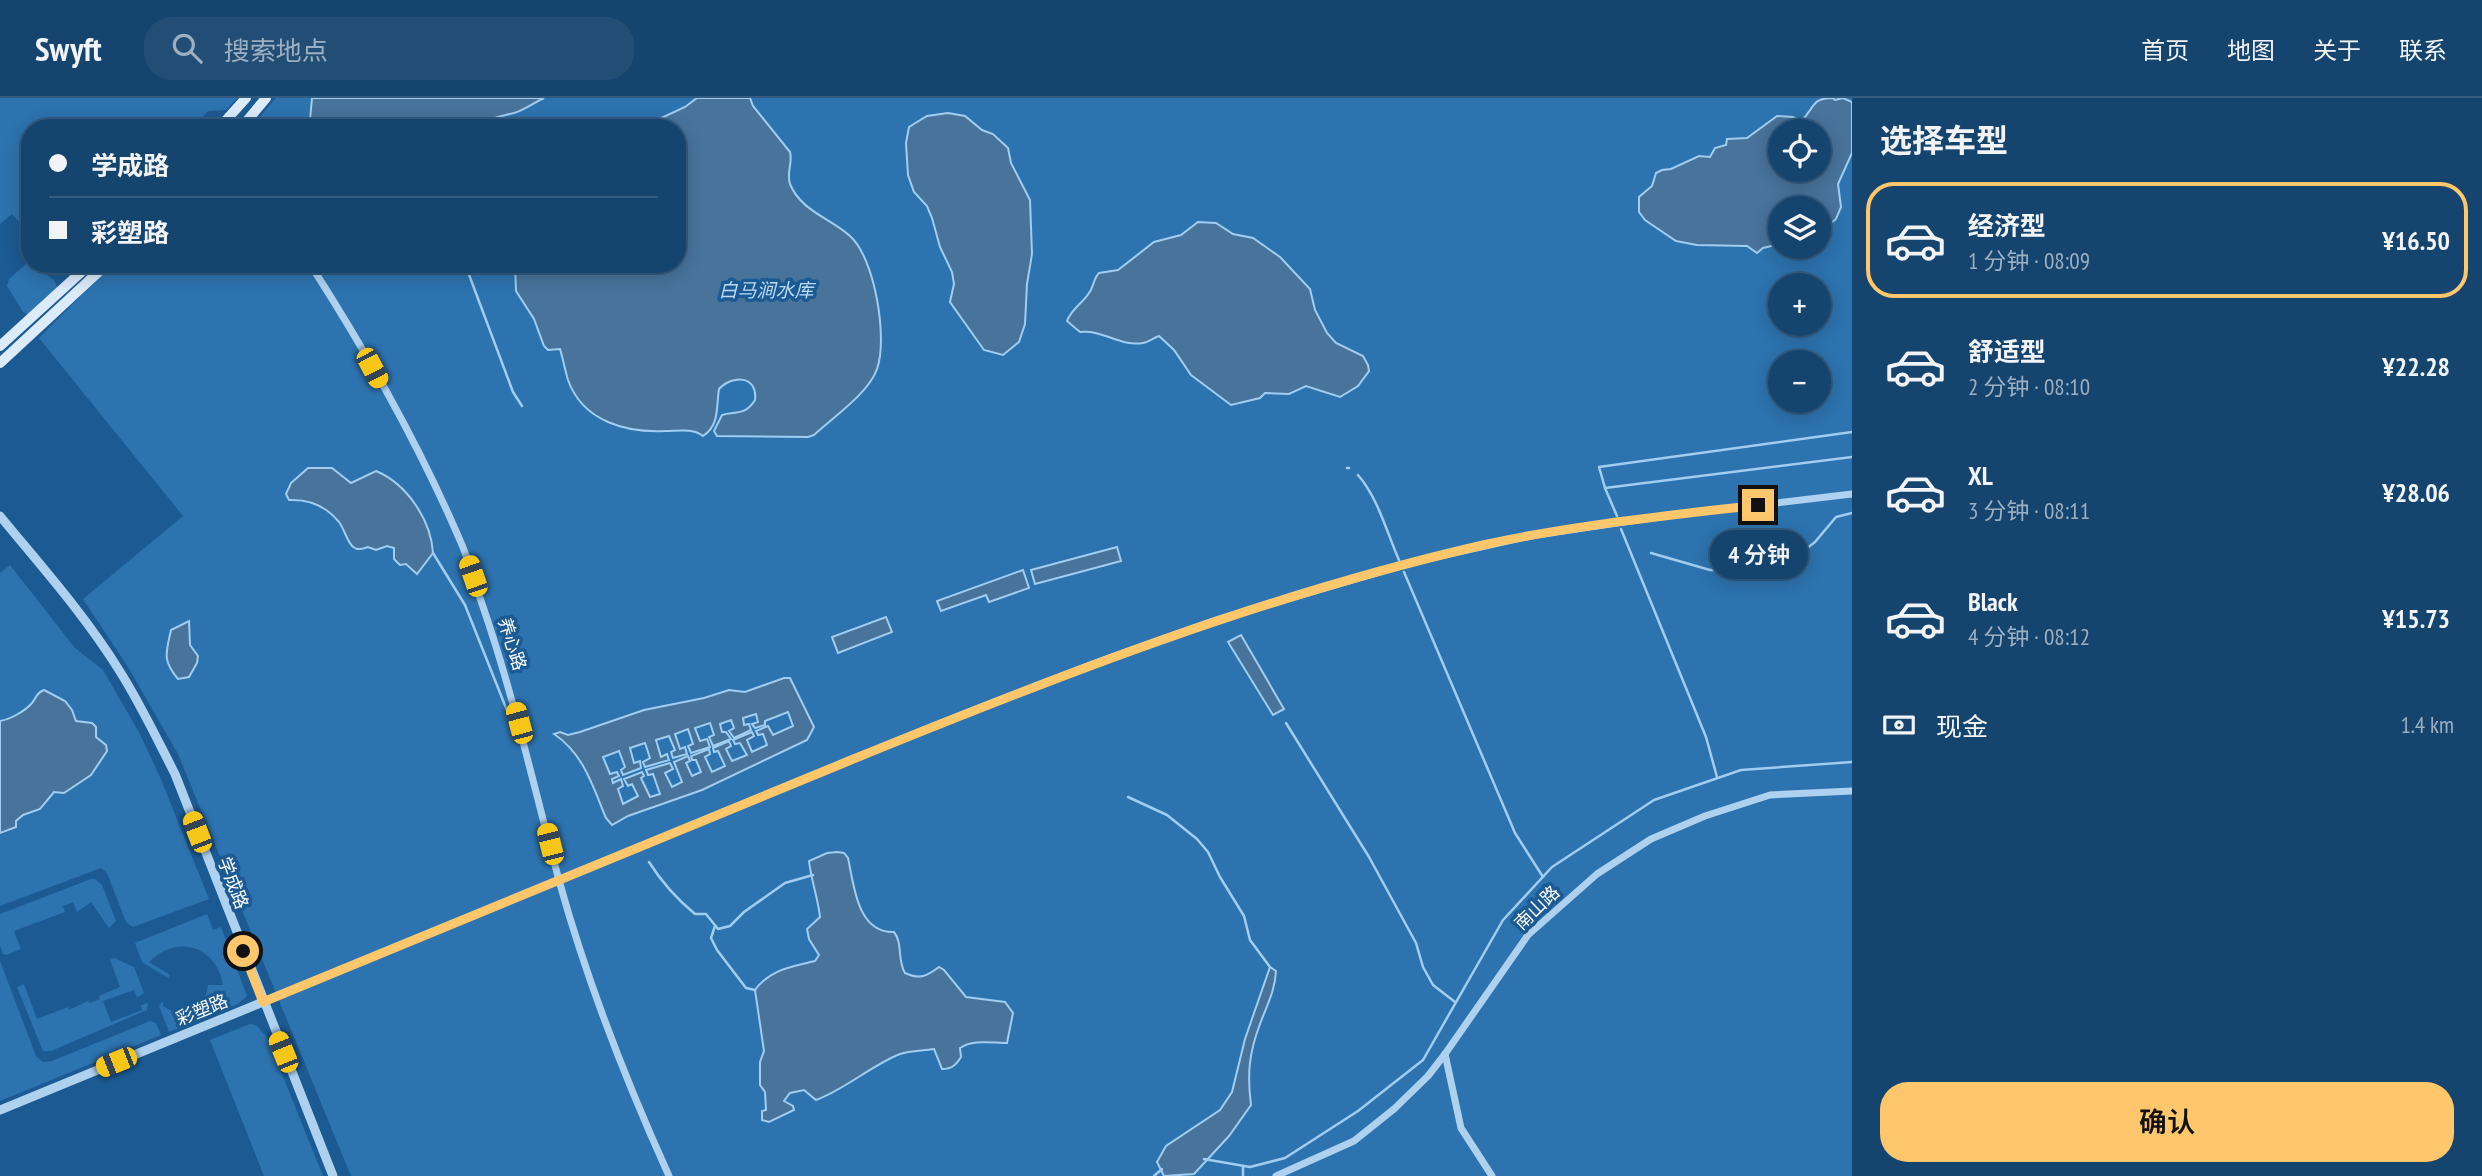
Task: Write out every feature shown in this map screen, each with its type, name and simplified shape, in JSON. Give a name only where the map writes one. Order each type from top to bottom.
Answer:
[{"type":"main road","points":[[227,119],[246,98]]},
{"type":"main road","points":[[248,119],[266,98]]},
{"type":"main road","points":[[0,346],[80,273]]},
{"type":"main road","points":[[0,363],[97,273]]},
{"type":"street","name":"养心路","points":[[316,273],[348,322],[408,433],[460,539],[501,657],[559,881],[594,994],[669,1176]]},
{"type":"street","name":"彩塑路","points":[[0,1110],[913,734],[1098,662],[1216,620],[1480,546],[1530,536],[1657,517],[1852,494]]},
{"type":"street","name":"学成路","points":[[0,516],[89,626],[119,670],[151,726],[175,774],[333,1176]]},
{"type":"street","name":"南山路","points":[[1276,1176],[1354,1142],[1402,1101],[1428,1076],[1445,1054],[1528,935],[1597,874],[1651,839],[1705,816],[1770,794],[1852,791]]},
{"type":"street","points":[[1445,1054],[1461,1128],[1492,1176]]},
{"type":"shaded area","points":[[0,98],[237,98],[226,110],[208,111],[201,119],[178,119],[181,115],[177,119],[21,119],[21,224],[12,214],[0,224]]},
{"type":"shaded area","points":[[276,98],[1852,98],[1852,1176],[351,1176],[178,754],[128,667],[83,599],[183,516],[39,338],[104,273],[686,273],[686,119],[258,119]]},
{"type":"shaded area","points":[[21,268],[21,273],[44,273],[54,280],[58,289],[29,315],[23,312],[7,286],[9,279]]},
{"type":"shaded area","points":[[10,565],[75,648],[103,670],[140,734],[160,777],[209,899],[133,927],[126,922],[107,873],[101,868],[0,906],[0,573]]},
{"type":"shaded area","points":[[91,879],[102,885],[116,921],[109,928],[91,902],[77,912],[73,902],[63,906],[65,912],[14,931],[21,949],[3,954],[0,945],[0,914]]},
{"type":"shaded area","points":[[207,914],[213,930],[221,927],[247,996],[238,1004],[169,1032],[159,1006],[163,1001],[163,1006],[171,1010],[192,1010],[203,1001],[208,985],[223,985],[219,971],[204,953],[182,946],[160,953],[149,962],[170,975],[168,978],[142,962],[135,943]]},
{"type":"shaded area","points":[[114,958],[134,967],[144,993],[137,997],[134,990],[103,1001],[111,1022],[142,1010],[141,1005],[148,1003],[147,1010],[51,1051],[43,1051],[17,987],[24,984],[37,1019],[68,1007],[69,1010],[88,1001],[90,1003],[100,999],[99,996],[120,987],[110,960]]},
{"type":"shaded area","points":[[0,961],[36,1056],[43,1062],[52,1061],[150,1021],[156,1023],[161,1035],[0,1101]]},
{"type":"shaded area","points":[[250,1024],[256,1025],[267,1037],[323,1176],[264,1176],[210,1040]]},
{"type":"water","points":[[312,98],[544,98],[518,112],[493,119],[310,119]]},
{"type":"water","name":"白马涧水库","points":[[697,98],[750,98],[753,106],[790,152],[789,180],[795,193],[809,208],[850,236],[866,262],[880,320],[880,356],[877,369],[858,396],[814,435],[717,436],[714,431],[722,415],[744,411],[755,400],[753,386],[743,380],[731,381],[719,389],[715,421],[703,436],[690,431],[636,430],[608,422],[584,406],[575,394],[568,380],[560,349],[548,350],[544,346],[534,319],[516,291],[515,273],[686,273],[686,119],[659,119]]},
{"type":"water","points":[[1843,98],[1852,102],[1852,153],[1838,184],[1841,207],[1831,223],[1831,196],[1768,196],[1768,247],[1757,253],[1747,246],[1697,245],[1676,241],[1645,220],[1639,212],[1639,197],[1652,186],[1656,173],[1699,156],[1710,157],[1715,148],[1726,145],[1727,139],[1747,138],[1768,123],[1768,182],[1831,182],[1831,119],[1803,119],[1820,100]]},
{"type":"water","points":[[948,113],[965,116],[982,130],[993,134],[1008,148],[1011,163],[1030,200],[1032,254],[1025,324],[1019,342],[1003,355],[984,350],[950,302],[954,284],[952,272],[940,247],[927,206],[914,192],[908,175],[906,143],[909,127],[927,116]]},
{"type":"water","points":[[1777,116],[1797,119],[1773,119]]},
{"type":"water","points":[[1198,222],[1216,223],[1233,234],[1253,238],[1280,257],[1310,289],[1315,310],[1327,333],[1336,343],[1363,356],[1369,371],[1358,386],[1340,397],[1306,386],[1289,394],[1265,393],[1260,398],[1231,405],[1191,375],[1174,350],[1159,336],[1143,343],[1127,343],[1096,333],[1080,332],[1067,321],[1091,291],[1099,273],[1118,270],[1154,242],[1181,235]]},
{"type":"water","points":[[308,468],[332,468],[351,483],[376,471],[398,485],[415,504],[428,528],[431,541],[433,553],[417,574],[406,564],[400,565],[394,559],[394,548],[387,546],[376,550],[368,547],[356,549],[349,542],[339,522],[329,512],[310,502],[289,500],[286,494],[291,483]]},
{"type":"water","points":[[1117,547],[1121,561],[1035,584],[1031,570]]},
{"type":"water","points":[[1023,570],[1029,588],[989,602],[986,595],[941,611],[937,601]]},
{"type":"water","points":[[886,617],[892,632],[838,653],[832,637]]},
{"type":"water","points":[[189,621],[190,645],[198,656],[197,663],[189,677],[178,679],[167,661],[168,645],[171,630]]},
{"type":"water","points":[[1241,635],[1284,709],[1273,715],[1228,642]]},
{"type":"water","points":[[790,678],[814,727],[807,740],[702,790],[628,816],[612,825],[606,818],[580,761],[554,734],[580,732],[644,710],[729,690],[745,692]],"holes":[[[788,712],[793,726],[773,735],[768,726],[756,731],[758,735],[763,734],[767,745],[752,752],[747,740],[754,736],[752,732],[733,740],[735,744],[740,743],[747,755],[732,761],[726,749],[731,746],[729,741],[713,748],[714,752],[718,751],[725,766],[712,772],[705,757],[710,754],[709,749],[691,756],[692,760],[696,760],[701,772],[692,776],[686,763],[690,761],[688,756],[674,762],[682,782],[672,787],[665,773],[673,769],[670,763],[646,770],[648,775],[653,774],[660,794],[650,797],[641,778],[644,776],[642,772],[624,779],[628,786],[632,784],[638,796],[623,804],[618,789],[623,786],[621,779],[613,783],[612,779],[619,776],[617,772],[610,774],[603,757],[619,751],[625,767],[621,770],[623,775],[641,768],[640,761],[634,763],[630,748],[645,743],[650,758],[643,762],[645,767],[669,760],[667,754],[661,757],[656,740],[669,736],[675,750],[671,752],[673,758],[687,754],[685,747],[680,749],[675,734],[688,729],[693,744],[688,746],[691,753],[710,747],[707,739],[700,741],[695,728],[710,723],[714,735],[709,737],[713,746],[731,739],[726,732],[722,732],[720,724],[731,720],[734,728],[729,731],[734,738],[751,730],[749,724],[744,725],[743,718],[756,714],[758,722],[752,724],[755,728]]]},
{"type":"water","points":[[44,690],[65,701],[76,721],[92,723],[96,727],[96,737],[106,745],[107,751],[91,775],[64,793],[54,792],[40,809],[23,815],[16,821],[16,827],[0,833],[0,721],[22,712]]},
{"type":"water","points":[[827,853],[844,853],[848,858],[855,894],[865,916],[872,925],[894,932],[897,936],[905,973],[923,976],[939,967],[966,997],[1005,1002],[1013,1013],[1007,1043],[982,1042],[965,1045],[960,1048],[961,1057],[957,1062],[945,1069],[942,1069],[934,1049],[900,1054],[816,1100],[804,1090],[790,1093],[784,1101],[793,1106],[794,1110],[769,1122],[762,1120],[762,1111],[766,1110],[765,1092],[760,1085],[760,1062],[764,1051],[755,990],[767,977],[790,967],[815,961],[819,955],[809,939],[807,929],[820,917],[809,861]]},
{"type":"water","points":[[1270,967],[1276,971],[1272,992],[1251,1054],[1251,1105],[1229,1136],[1194,1174],[1164,1176],[1157,1162],[1166,1146],[1220,1110],[1232,1092],[1245,1039]]},
{"type":"waterway","points":[[468,273],[513,392],[522,406]]},
{"type":"waterway","points":[[1852,432],[1599,467],[1605,488],[1852,457]]},
{"type":"waterway","points":[[1358,475],[1377,505],[1399,560]]},
{"type":"waterway","points":[[1605,488],[1617,516]]},
{"type":"waterway","points":[[1651,553],[1710,570],[1750,570],[1793,559],[1815,542],[1836,517],[1852,513]]},
{"type":"waterway","points":[[1621,529],[1706,737],[1717,777]]},
{"type":"waterway","points":[[433,553],[465,605],[510,718]]},
{"type":"waterway","points":[[1404,572],[1515,833],[1543,877]]},
{"type":"waterway","points":[[1286,723],[1369,857],[1416,943],[1423,967],[1433,985],[1455,1002]]},
{"type":"waterway","points":[[1204,1159],[1250,1167],[1285,1158],[1358,1111],[1423,1060],[1503,920],[1552,867],[1654,800],[1741,770],[1852,762]]},
{"type":"waterway","points":[[1128,797],[1167,815],[1197,839],[1208,852],[1244,916],[1250,940],[1270,967]]},
{"type":"waterway","points":[[649,862],[682,903],[695,914],[706,914],[718,929],[730,926],[744,912],[785,883],[813,875]]},
{"type":"waterway","points":[[715,926],[711,938],[717,950],[746,988],[755,990]]},
{"type":"waterway","points":[[1243,1166],[1243,1176]]},
{"type":"waterway","points":[[1154,1176],[1162,1169]]},
{"type":"route","points":[[243,951],[263,1002],[936,725],[1098,662],[1216,620],[1342,582],[1494,543],[1657,517],[1758,505]]}]
